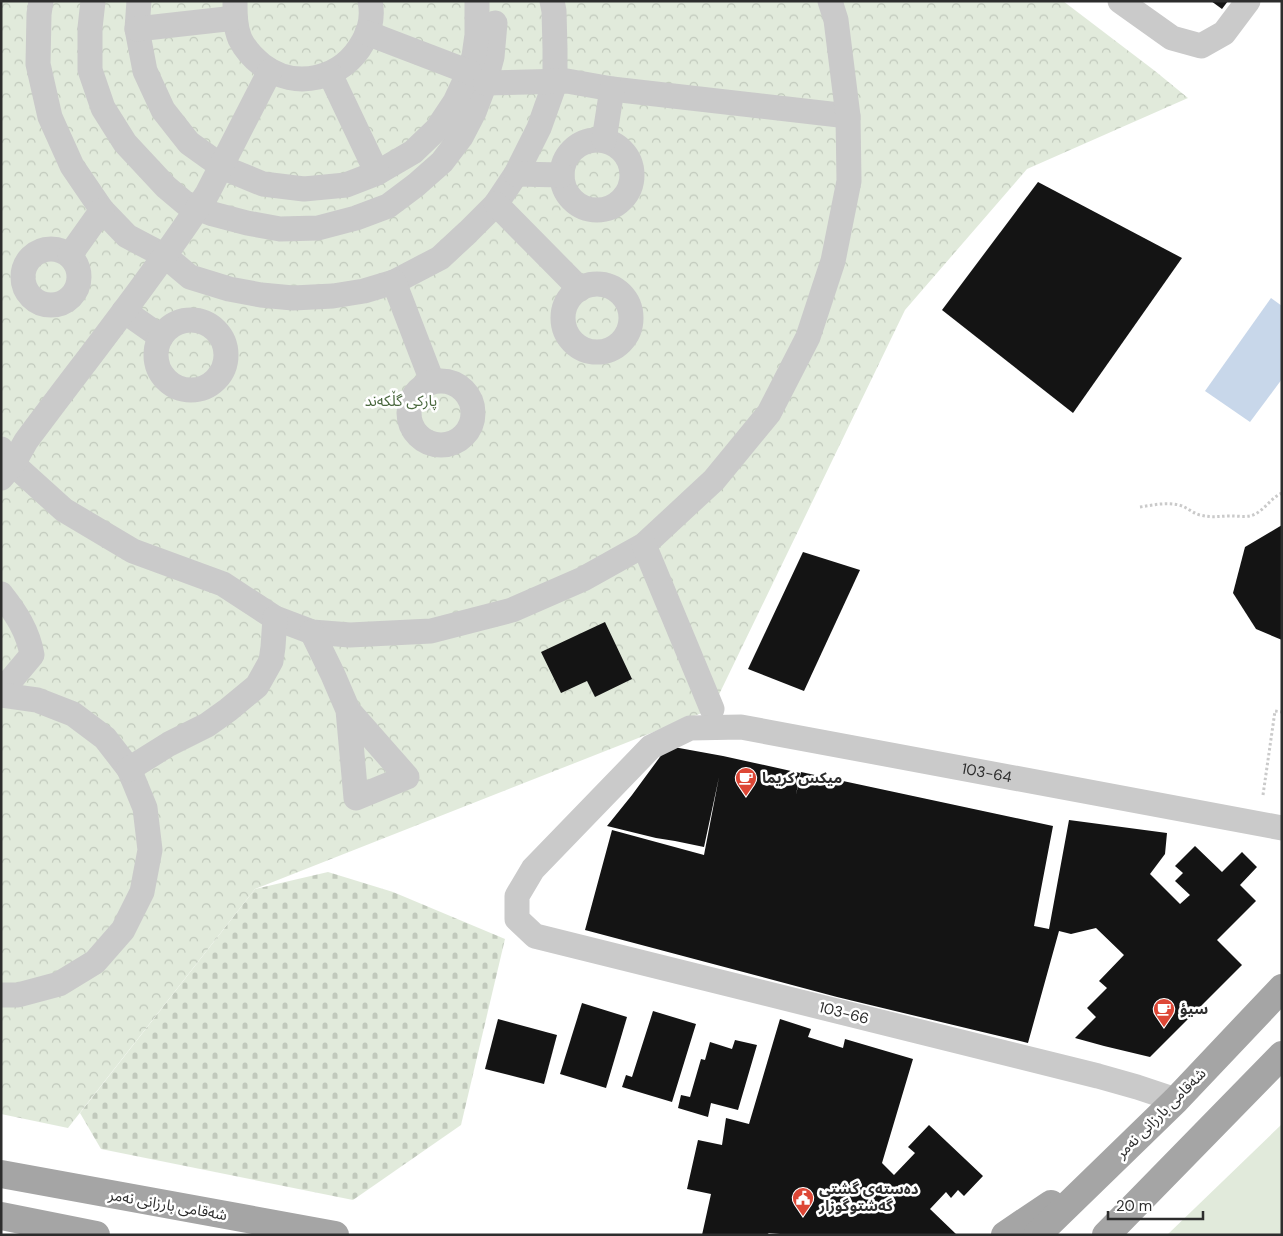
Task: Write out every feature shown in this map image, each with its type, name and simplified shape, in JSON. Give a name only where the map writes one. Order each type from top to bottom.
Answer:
[{"type":"main road","name":"شەقامی بارزانی نەمر","points":[[1037,1235],[1176,1100],[1282,988]]},
{"type":"main road","points":[[1106,1235],[1282,1055]]},
{"type":"main road","points":[[1005,1235],[1113,1162]]},
{"type":"main road","name":"شەقامی بارزانی نەمر","points":[[1,1174],[336,1235]]},
{"type":"main road","points":[[1,1216],[96,1235]]},
{"type":"street","points":[[41,1],[38,64],[50,117],[72,166],[102,210],[126,236],[165,256],[190,277],[229,289],[293,298],[333,296],[364,291],[394,282],[440,258],[496,204],[516,174],[539,128],[555,81],[552,1]]},
{"type":"street","points":[[94,1],[90,28],[90,70],[103,108],[125,143],[166,187],[185,203],[246,223],[280,229],[318,228],[356,218],[388,206],[442,162],[461,137],[465,107],[495,23]]},
{"type":"street","points":[[139,1],[137,29],[145,71],[163,110],[189,143],[221,166],[263,184],[304,189],[346,185],[377,172],[413,152],[465,107]]},
{"type":"street","points":[[477,1],[480,67]]},
{"type":"street","points":[[270,71],[206,194],[165,256],[26,441],[5,464],[64,510],[133,551],[223,584],[275,618],[312,632],[350,635],[431,631],[512,610],[561,600],[583,580],[644,545],[714,480],[769,413],[808,338],[833,261],[849,181],[848,116],[836,20],[830,1]]},
{"type":"street","points":[[1120,1],[1172,38],[1201,46],[1224,33],[1248,1]]},
{"type":"street","points":[[137,29],[235,10],[240,39],[252,58],[270,71],[289,78],[310,79],[330,74],[346,64],[359,50],[368,33],[372,2]]},
{"type":"street","points":[[368,33],[480,67],[555,81],[848,116]]},
{"type":"street","points":[[330,74],[377,172]]},
{"type":"street","points":[[604,140],[612,89]]},
{"type":"street","points":[[590,140],[604,140],[613,143],[623,150],[630,159],[633,170],[632,182],[628,193],[620,202],[610,208],[586,209],[576,204],[568,195],[563,184],[562,175],[565,161],[571,151],[580,144],[590,140]]},
{"type":"street","points":[[516,174],[562,175]]},
{"type":"street","points":[[496,204],[580,289]]},
{"type":"street","points":[[70,254],[102,210]]},
{"type":"street","points":[[394,282],[432,382]]},
{"type":"street","points":[[209,325],[212,285]]},
{"type":"street","points":[[124,311],[162,337]]},
{"type":"street","points":[[188,320],[199,321],[209,325],[218,332],[224,343],[226,354],[219,376],[210,384],[200,388],[188,389],[177,386],[167,380],[160,370],[156,359],[157,348],[162,337],[169,328],[178,322],[188,320]]},
{"type":"street","points":[[644,545],[712,708]]},
{"type":"street","points":[[1,594],[14,611],[24,629],[30,642],[32,655],[1,694],[37,700],[74,714],[105,738],[129,769],[145,808],[150,850],[142,892],[124,930],[95,962],[59,984],[18,996],[1,995]]},
{"type":"street","points":[[129,769],[169,744],[207,725],[257,686],[271,661],[274,647],[275,618]]},
{"type":"street","points":[[312,632],[348,710]]},
{"type":"street","name":"103-64","points":[[518,919],[517,896],[533,869],[651,747],[690,728],[741,728],[1270,826]]},
{"type":"street","name":"103-66","points":[[518,919],[535,936],[1098,1076],[1176,1100]]},
{"type":"path","points":[[1140,507],[1167,504],[1178,505],[1194,513],[1213,518],[1250,516],[1282,493]]},
{"type":"path","points":[[1270,826],[1275,711],[1282,712]]},
{"type":"green space","name":"پارکی گڵکەند","points":[[1,1],[1063,1],[1188,98],[1027,169],[905,310],[712,709],[255,889],[68,1128],[1,1114]]},
{"type":"green space","points":[[328,872],[393,892],[505,939],[461,1125],[353,1200],[101,1149],[80,1113],[255,889]]},
{"type":"green space","points":[[1282,1124],[1282,1235],[1167,1235]]},
{"type":"water","points":[[1271,298],[1282,306],[1282,379],[1250,422],[1205,391]]},
{"type":"building","points":[[1211,1],[1228,1],[1222,9]]},
{"type":"building","points":[[1038,182],[1182,258],[1073,413],[942,310]]},
{"type":"building","points":[[1282,525],[1282,640],[1256,629],[1233,593],[1245,547]]},
{"type":"building","points":[[803,552],[860,570],[804,691],[748,669]]},
{"type":"building","points":[[605,622],[632,679],[595,697],[587,681],[561,693],[541,652]]},
{"type":"building","points":[[668,746],[800,773],[796,795],[801,772],[1053,826],[1034,926],[1049,929],[1069,820],[1167,833],[1165,854],[1150,874],[1180,904],[1190,895],[1175,881],[1183,873],[1175,866],[1195,846],[1222,872],[1242,852],[1257,867],[1240,885],[1256,901],[1217,940],[1242,965],[1150,1057],[1075,1038],[1096,1017],[1087,1008],[1107,988],[1099,981],[1124,955],[1096,928],[1071,934],[1059,931],[1028,1043],[837,997],[585,930],[612,830],[704,855],[719,777],[704,847],[607,826]]},
{"type":"building","points":[[582,1003],[627,1017],[606,1088],[560,1074]]},
{"type":"building","points":[[653,1011],[696,1024],[672,1102],[622,1087],[626,1075],[632,1077]]},
{"type":"building","points":[[498,1019],[557,1035],[544,1084],[485,1069]]},
{"type":"building","points":[[780,1019],[811,1029],[808,1037],[843,1048],[845,1039],[913,1059],[882,1163],[894,1175],[915,1153],[908,1147],[929,1125],[983,1176],[964,1196],[958,1190],[951,1198],[946,1192],[930,1209],[956,1234],[791,1235],[769,1233],[766,1235],[702,1235],[711,1194],[687,1189],[698,1140],[722,1145],[726,1118],[749,1124]]},
{"type":"building","points":[[735,1040],[757,1045],[738,1110],[711,1103],[708,1117],[678,1108],[681,1095],[690,1097],[701,1059],[705,1060],[710,1042],[732,1049]]},
{"type":"place","name":"ميكس كريما","points":[[746,797]]},
{"type":"place","name":"سيؤ","points":[[1164,1028]]},
{"type":"place","name":"ده‌سته‌ی گشتی گه‌شتوگوزار","points":[[803,1217]]}]
